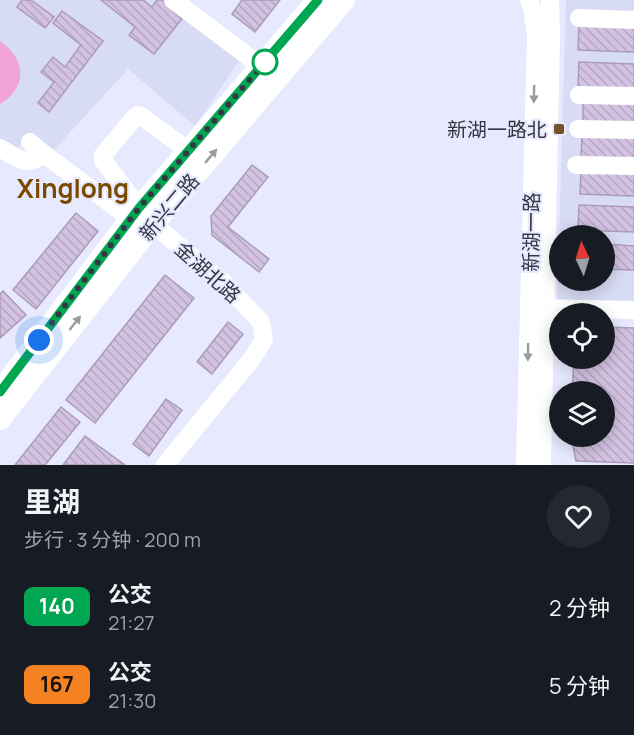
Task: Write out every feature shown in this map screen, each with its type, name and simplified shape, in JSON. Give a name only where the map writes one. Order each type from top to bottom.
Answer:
[{"type":"main road","name":"新兴二路","points":[[0,419],[189,151],[318,0]]},
{"type":"main road","name":"新兴二路","points":[[0,392],[141,217],[344,0]]},
{"type":"street","points":[[173,0],[261,66]]},
{"type":"street","name":"新湖一路","points":[[529,0],[536,35],[537,308],[542,465]]},
{"type":"street","name":"新湖一路","points":[[525,465],[537,308],[550,1]]},
{"type":"street","points":[[579,18],[634,20]]},
{"type":"street","points":[[579,95],[634,96]]},
{"type":"street","points":[[141,217],[103,160],[104,155],[138,115],[189,151]]},
{"type":"street","points":[[578,129],[634,130]]},
{"type":"street","points":[[30,142],[44,154],[141,217]]},
{"type":"street","points":[[0,148],[24,161],[31,162],[44,154]]},
{"type":"street","points":[[576,165],[634,166]]},
{"type":"street","name":"金湖北路","points":[[141,217],[224,283],[261,322],[264,340],[251,360],[165,465]]},
{"type":"street","points":[[537,308],[634,310]]},
{"type":"shaded area","points":[[0,0],[167,0],[243,55],[195,126],[128,69],[54,150],[32,133],[17,149],[0,139]]},
{"type":"shaded area","points":[[566,0],[634,0],[634,301],[557,303],[557,291],[615,291],[615,225],[559,225]]},
{"type":"shaded area","points":[[0,41],[15,56],[20,73],[15,90],[0,104]]},
{"type":"building","points":[[22,0],[31,0],[54,17],[45,28],[17,7]]},
{"type":"building","points":[[101,0],[143,0],[152,7],[157,0],[164,0],[184,16],[154,54],[129,35],[135,27]]},
{"type":"building","points":[[242,0],[280,0],[255,32],[232,14]]},
{"type":"building","points":[[62,11],[103,41],[49,112],[38,103],[54,82],[41,72],[53,57],[65,67],[81,45],[53,23]]},
{"type":"building","points":[[579,22],[634,24],[634,52],[578,50]]},
{"type":"building","points":[[579,62],[634,64],[634,89],[578,87]]},
{"type":"building","points":[[583,99],[634,101],[634,125],[583,123]]},
{"type":"building","points":[[582,134],[634,136],[634,160],[581,158]]},
{"type":"building","points":[[252,165],[268,177],[228,227],[269,259],[259,272],[212,235],[211,216]]},
{"type":"building","points":[[581,170],[634,172],[634,196],[580,194]]},
{"type":"building","points":[[579,205],[634,207],[634,232],[615,231],[615,225],[578,225]]},
{"type":"building","points":[[76,213],[98,231],[36,309],[13,290]]},
{"type":"building","points":[[615,245],[634,246],[634,270],[615,269]]},
{"type":"building","points":[[165,275],[194,298],[95,423],[66,400]]},
{"type":"building","points":[[3,291],[26,315],[0,338],[0,294]]},
{"type":"building","points":[[228,322],[243,334],[212,374],[197,362]]},
{"type":"building","points":[[615,327],[634,328],[634,463],[576,461],[573,447],[615,447],[615,381],[573,381],[573,369],[615,369]]},
{"type":"building","points":[[166,399],[182,410],[149,456],[133,444]]},
{"type":"building","points":[[61,407],[80,422],[45,465],[15,465]]},
{"type":"building","points":[[85,436],[125,465],[63,465]]},
{"type":"bus line","name":"140","points":[[0,392],[139,208],[318,0]]},
{"type":"place","name":"新湖一路北","points":[[559,129]]},
{"type":"district","name":"Xinglong","points":[[73,188]]},
{"type":"route","points":[[39,340],[139,208],[265,62]]}]
